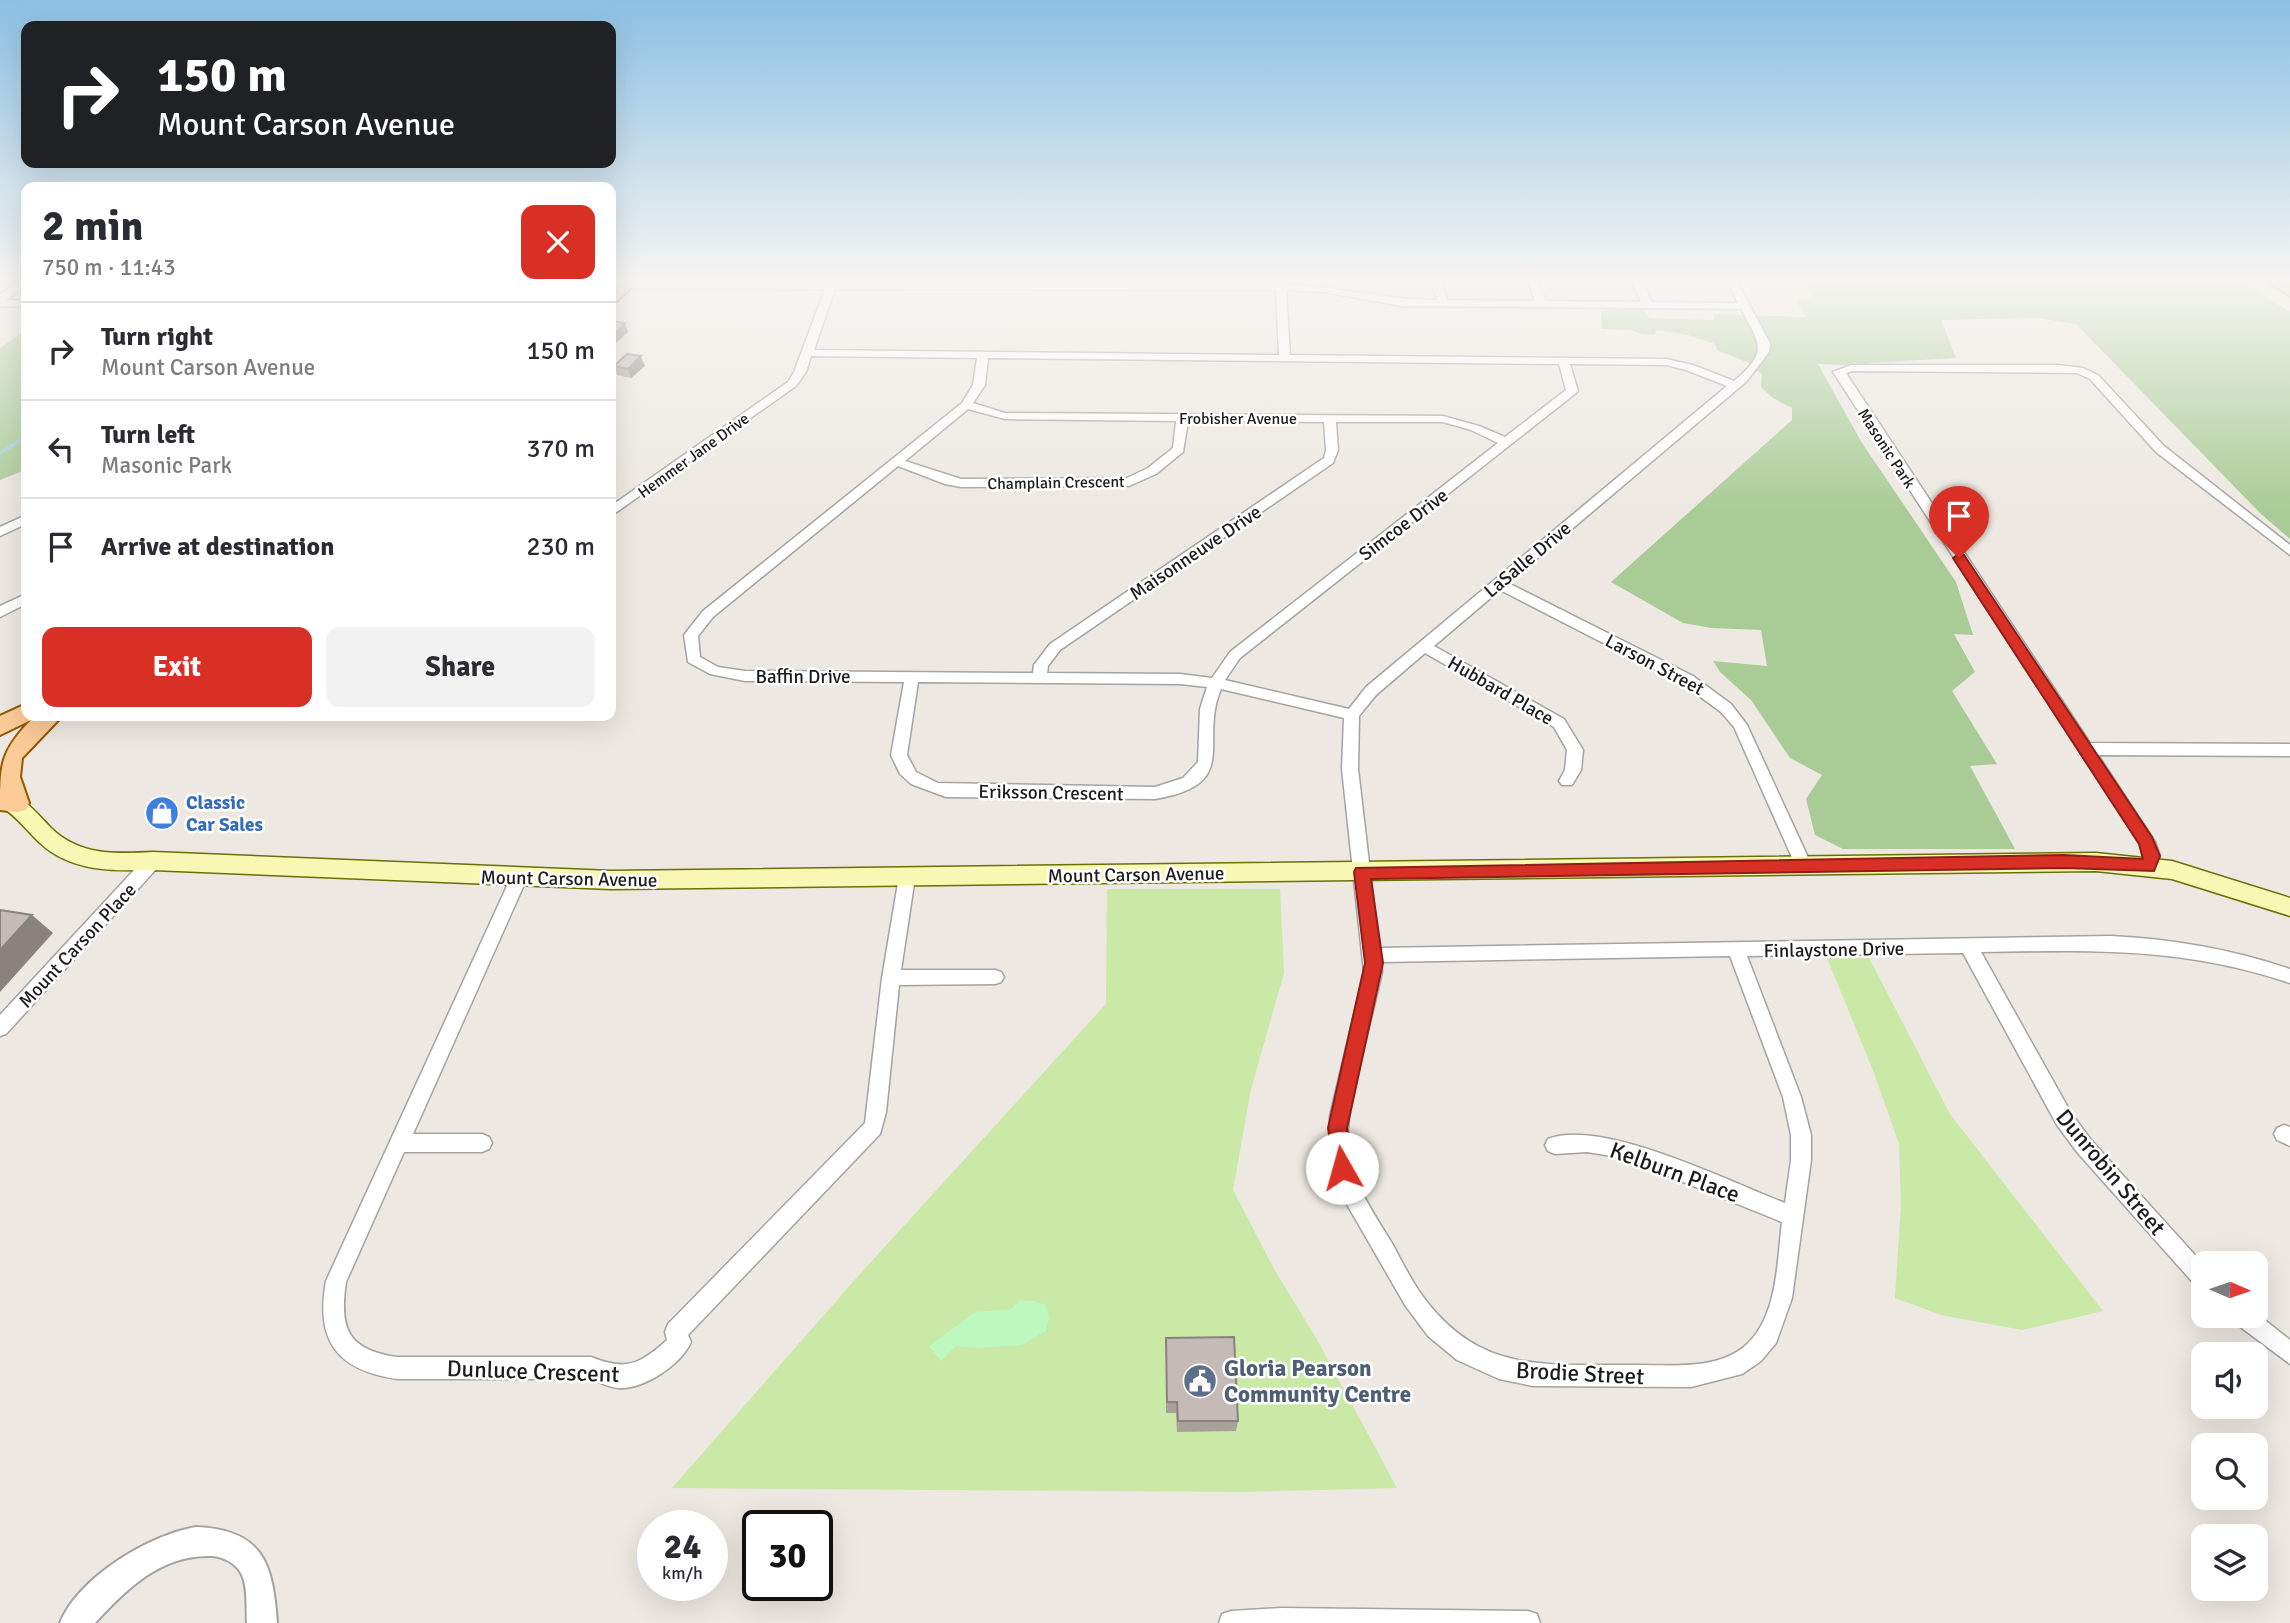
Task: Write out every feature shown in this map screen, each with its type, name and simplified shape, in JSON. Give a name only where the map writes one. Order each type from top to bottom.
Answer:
[{"type":"main road","points":[[0,727],[21,715]]},
{"type":"main road","points":[[0,744],[35,721]]},
{"type":"main road","points":[[6,800],[8,761],[29,734],[45,721]]},
{"type":"main road","name":"Mount Carson Avenue","points":[[6,800],[48,839],[78,856],[98,862],[153,861],[519,878],[907,877],[2075,862],[2172,870],[2290,907]]},
{"type":"street","name":"Hemmer Jane Drive","points":[[616,508],[793,384],[805,358]]},
{"type":"street","name":"Baffin Drive","points":[[983,358],[979,385],[966,405],[708,614],[691,635],[693,659],[715,671],[728,674],[1180,679],[1217,682],[1352,715]]},
{"type":"street","points":[[1259,358],[1667,362],[1689,367],[1734,385]]},
{"type":"street","name":"LaSalle Drive","points":[[1352,715],[1371,691],[1742,379],[1759,358]]},
{"type":"street","name":"Simcoe Drive","points":[[1217,682],[1246,644],[1572,391],[1564,362]]},
{"type":"street","name":"Masonic Park","points":[[2148,866],[2152,856],[2147,842],[1840,376],[1840,370],[2067,368],[2085,372],[2094,377],[2169,457],[2290,551]]},
{"type":"street","name":"Frobisher Avenue","points":[[966,405],[1005,416],[1443,419],[1475,428],[1508,443]]},
{"type":"street","name":"Champlain Crescent","points":[[895,461],[961,483],[1129,482],[1152,471],[1179,449],[1182,418]]},
{"type":"street","name":"Maisonneuve Drive","points":[[1039,677],[1041,665],[1055,646],[1329,460],[1332,450],[1329,419]]},
{"type":"street","points":[[0,532],[21,522]]},
{"type":"street","name":"Larson Street","points":[[1498,583],[1688,680],[1726,708],[1740,725],[1804,866]]},
{"type":"street","points":[[0,612],[21,601]]},
{"type":"street","name":"Hubbard Place","points":[[1424,646],[1559,723],[1575,750],[1573,770],[1567,781]]},
{"type":"street","name":"Eriksson Crescent","points":[[912,676],[900,743],[902,765],[919,783],[946,791],[1155,793],[1183,786],[1203,769],[1207,758],[1207,710],[1217,682]]},
{"type":"street","points":[[1352,715],[1350,769],[1362,872]]},
{"type":"street","points":[[2085,749],[2290,750]]},
{"type":"street","name":"Mount Carson Place","points":[[0,1028],[153,861]]},
{"type":"street","name":"Brodie Street","points":[[1362,872],[1373,955],[1372,981],[1337,1128],[1342,1168],[1352,1194],[1412,1298],[1436,1328],[1465,1352],[1499,1368],[1552,1377],[1707,1375],[1734,1366],[1753,1353],[1774,1324],[1782,1298],[1801,1160],[1799,1122],[1736,950]]},
{"type":"street","name":"Dunluce Crescent","points":[[519,878],[336,1281],[333,1318],[345,1348],[362,1361],[385,1367],[591,1368],[618,1377],[656,1362],[680,1342],[676,1332],[873,1128],[891,978],[907,877]]},
{"type":"street","name":"Finlaystone Drive","points":[[1373,955],[2111,943],[2174,945],[2239,959],[2290,976]]},
{"type":"street","name":"Dunrobin Street","points":[[1969,947],[2064,1119],[2191,1266]]},
{"type":"street","points":[[891,978],[995,977]]},
{"type":"street","points":[[398,1143],[482,1143]]},
{"type":"street","name":"Kelburn Place","points":[[1555,1145],[1587,1143],[1624,1149],[1793,1216]]},
{"type":"street","points":[[2258,1328],[2290,1353]]},
{"type":"street","points":[[75,1623],[101,1594],[130,1569],[163,1549],[195,1541],[225,1543],[245,1555],[257,1575],[262,1623]]},
{"type":"street","points":[[1231,1623],[1528,1623]]},
{"type":"green space","points":[[0,358],[21,358],[21,472],[0,480]]},
{"type":"green space","points":[[1736,358],[1956,358],[1869,363],[1865,366],[1818,364],[1862,443],[1956,582],[1973,635],[1954,634],[1975,672],[1952,691],[1997,764],[1970,766],[2015,849],[1843,849],[1815,835],[1806,799],[1822,775],[1790,758],[1751,700],[1720,672],[1713,661],[1767,666],[1761,630],[1711,628],[1683,623],[1611,582],[1792,420],[1792,408],[1773,398],[1761,387],[1762,374],[1749,363]]},
{"type":"green space","points":[[2109,358],[2290,358],[2290,539],[2261,514]]},
{"type":"green space","points":[[1107,889],[1280,889],[1284,973],[1251,1089],[1233,1190],[1274,1269],[1316,1338],[1397,1488],[1245,1492],[672,1488],[860,1274],[1106,1004]]},
{"type":"green space","points":[[1827,958],[1869,958],[1950,1114],[2103,1311],[2022,1330],[1941,1315],[1895,1298],[1901,1204],[1899,1144],[1874,1073]]},
{"type":"green space","points":[[1021,1300],[1046,1305],[1049,1318],[1046,1331],[1022,1345],[981,1348],[956,1346],[941,1361],[929,1346],[975,1312],[1011,1309]]},
{"type":"building","points":[[623,358],[639,358],[628,369],[616,366]]},
{"type":"building","points":[[0,910],[32,915],[0,950]]},
{"type":"building","name":"Gloria Pearson Community Centre","points":[[1234,1337],[1238,1421],[1178,1421],[1177,1402],[1167,1402],[1166,1338]]},
{"type":"waterway","points":[[0,453],[21,440]]},
{"type":"place","name":"Classic Car Sales","points":[[162,813]]},
{"type":"place","name":"Gloria Pearson Community Centre","points":[[1200,1381]]},
{"type":"route","points":[[1342,1168],[1337,1128],[1374,963],[1362,872],[2064,862],[2148,866],[2152,856],[2147,842],[1959,558]]}]
